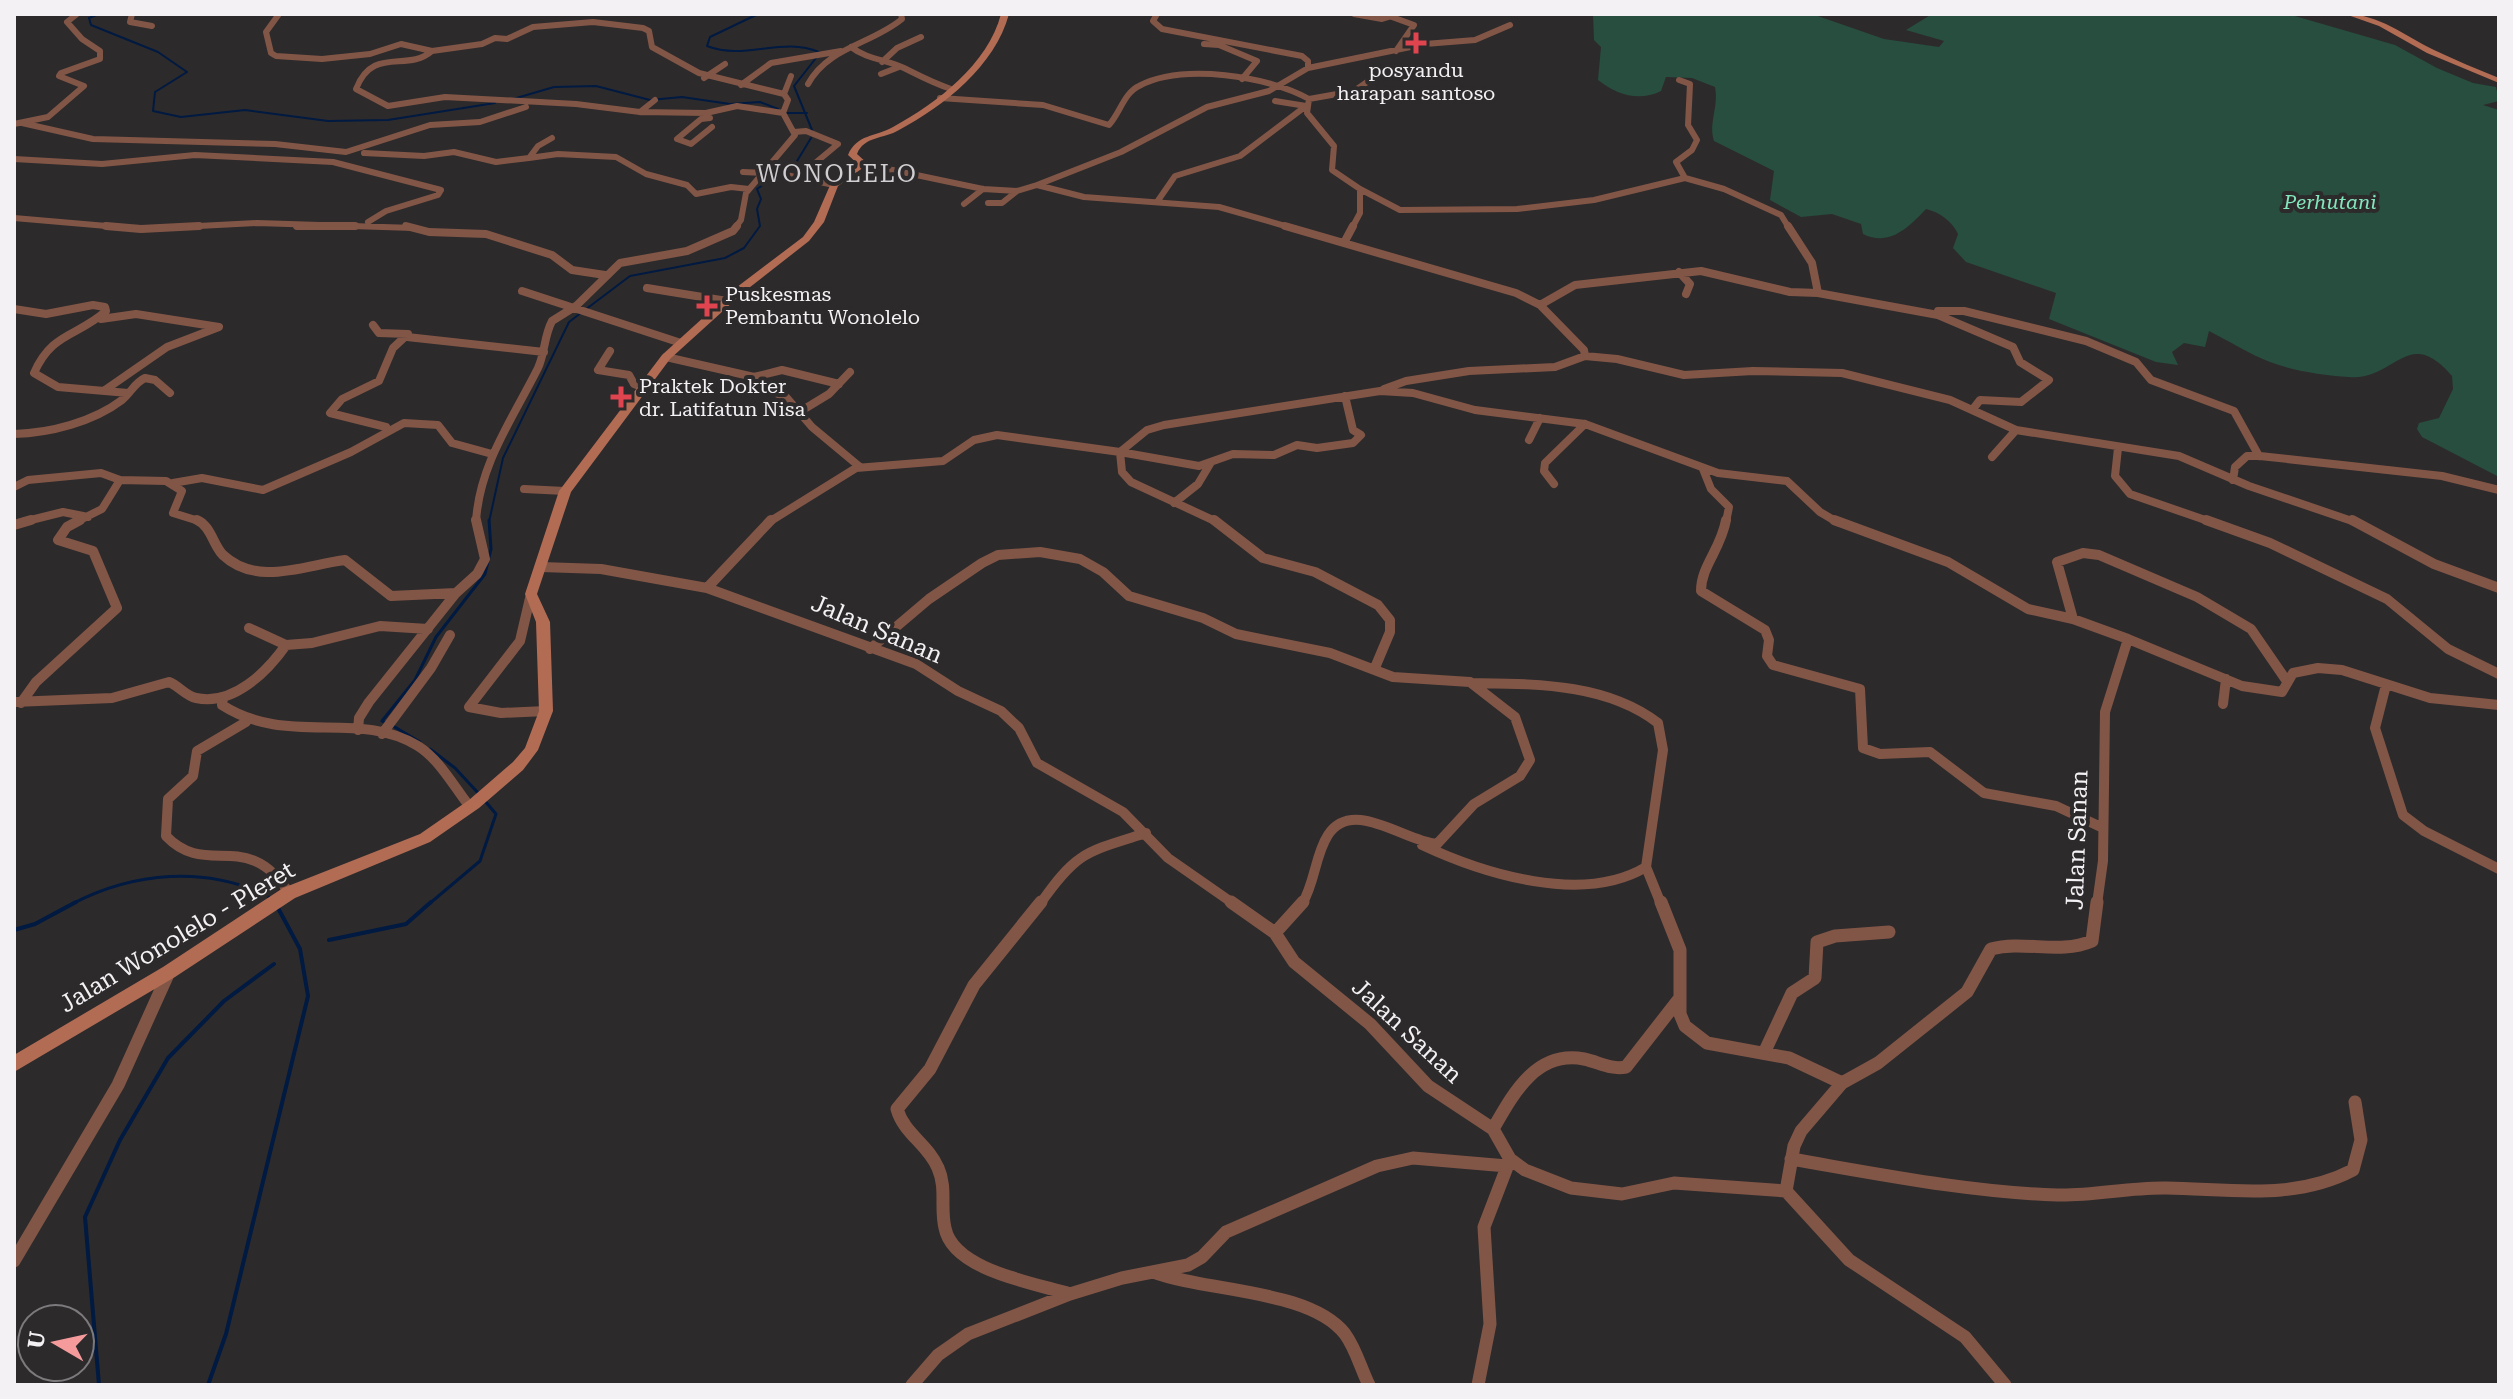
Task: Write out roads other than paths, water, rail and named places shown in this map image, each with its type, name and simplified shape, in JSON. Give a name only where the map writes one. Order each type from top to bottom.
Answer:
[{"type":"main road","points":[[531,594],[565,491],[666,357],[727,301],[806,239],[819,222],[834,185],[864,164],[852,155],[858,143],[897,128],[951,89],[980,62],[1001,31],[1005,14]]},
{"type":"main road","points":[[2349,14],[2382,24],[2421,46],[2499,81]]},
{"type":"main road","name":"Jalan Wonolelo - Pleret","points":[[14,1064],[169,972],[289,893],[425,838],[501,782],[531,750],[546,711],[543,622],[531,594]]},
{"type":"street","points":[[18,124],[48,117],[84,86],[77,80],[59,76],[61,73],[93,63],[102,56],[78,39],[69,26],[67,22],[77,14]]},
{"type":"street","points":[[132,14],[130,22],[152,26]]},
{"type":"street","points":[[279,14],[266,32],[271,53],[322,59],[370,54],[401,44],[432,51],[482,44],[495,38],[506,39],[533,27],[593,22],[649,31],[652,47],[669,61],[704,78],[784,94],[788,100],[783,113]]},
{"type":"street","points":[[590,14],[588,17],[593,22]]},
{"type":"street","points":[[741,85],[771,63],[851,47],[899,22],[901,14]]},
{"type":"street","points":[[1157,14],[1153,21],[1162,29],[1302,56],[1308,61],[1308,68]]},
{"type":"street","points":[[1354,14],[1394,16],[1414,25],[1396,51]]},
{"type":"street","points":[[864,164],[983,189],[1017,191],[1121,152],[1207,107],[1256,96],[1308,68],[1475,40],[1487,32],[1510,25]]},
{"type":"street","points":[[882,62],[897,48],[921,37]]},
{"type":"street","points":[[1204,44],[1219,45],[1257,61],[1242,79]]},
{"type":"street","points":[[851,47],[863,56],[951,89]]},
{"type":"street","points":[[432,51],[423,59],[402,57],[374,66],[359,81],[356,89],[388,106],[445,97],[532,105],[576,104],[640,112],[694,113],[737,106],[783,113]]},
{"type":"street","points":[[808,84],[811,76],[835,60],[841,51]]},
{"type":"street","points":[[704,78],[725,64]]},
{"type":"street","points":[[881,74],[899,67]]},
{"type":"street","points":[[784,94],[791,76]]},
{"type":"street","points":[[940,98],[1043,105],[1109,125],[1132,90],[1150,80],[1177,76],[1242,79],[1280,85],[1308,103],[1314,123],[1334,146],[1332,170],[1400,210],[1517,209],[1568,200],[1594,200],[1685,178]]},
{"type":"street","points":[[1275,101],[1308,103],[1354,91],[1370,80]]},
{"type":"street","points":[[1679,80],[1690,84],[1688,125],[1697,140],[1692,150],[1676,162],[1680,175],[1724,189],[1781,215],[1812,263],[1818,293]]},
{"type":"street","points":[[640,112],[655,100]]},
{"type":"street","points":[[1157,202],[1175,176],[1240,156],[1308,103]]},
{"type":"street","points":[[346,152],[430,125],[480,122],[532,105]]},
{"type":"street","points":[[712,127],[704,134],[693,132],[682,141],[677,139],[701,119],[719,116],[722,113],[719,110]]},
{"type":"street","points":[[358,730],[361,713],[456,593],[477,574],[485,559],[476,512],[492,454],[534,378],[552,321],[582,309],[605,275],[629,260],[666,256],[724,237],[739,226],[749,189],[791,143],[794,132],[783,113]]},
{"type":"street","points":[[18,124],[93,139],[275,144],[424,156],[454,152],[496,162],[558,154],[616,157],[646,174],[687,185],[696,194],[731,187],[749,189]]},
{"type":"street","points":[[794,132],[806,131],[838,144],[808,169]]},
{"type":"street","points":[[529,158],[538,146],[552,138]]},
{"type":"street","points":[[14,159],[102,164],[195,155],[333,162],[441,190],[438,195],[383,213],[366,223]]},
{"type":"street","points":[[743,172],[766,172],[834,185]]},
{"type":"street","points":[[1037,185],[1084,197],[1219,207],[1269,224],[1345,241],[1516,293],[1540,305],[1584,350],[1585,356]]},
{"type":"street","points":[[964,204],[983,189]]},
{"type":"street","points":[[1345,241],[1360,213],[1360,189]]},
{"type":"street","points":[[988,203],[1002,203],[1017,191]]},
{"type":"street","points":[[14,218],[141,229],[366,223],[402,225],[429,232],[486,234],[552,255],[572,270],[605,275]]},
{"type":"street","points":[[1540,305],[1575,285],[1701,271],[1790,292],[1970,313],[2078,339],[2132,359],[2151,380],[2234,411],[2259,456]]},
{"type":"street","points":[[1679,272],[1690,284],[1686,294]]},
{"type":"street","points":[[647,288],[727,301]]},
{"type":"street","points":[[522,291],[681,343]]},
{"type":"street","points":[[14,309],[46,314],[93,305],[105,307],[106,311],[95,320],[52,341],[34,373],[71,392],[105,390],[128,393]]},
{"type":"street","points":[[1924,310],[2013,347],[2020,362],[2048,376],[2048,382],[2021,402],[1980,400],[1973,409]]},
{"type":"street","points":[[95,320],[136,314],[219,327],[167,347],[105,390]]},
{"type":"street","points":[[373,325],[379,333],[405,333],[407,337],[544,352]]},
{"type":"street","points":[[407,337],[393,348],[379,381],[342,399],[330,413],[386,427],[432,422],[442,428],[452,443],[492,454]]},
{"type":"street","points":[[610,351],[598,370],[629,375],[634,384],[642,387]]},
{"type":"street","points":[[1380,391],[1406,381],[1469,371],[1555,367],[1585,356],[1617,359],[1647,369],[1684,375],[1833,371],[1973,409],[2016,430],[2082,439],[2118,448],[2170,453],[2233,480],[2345,517],[2434,564],[2499,588]]},
{"type":"street","points":[[666,357],[754,377],[782,370],[839,384]]},
{"type":"street","points":[[801,411],[839,384],[850,372]]},
{"type":"street","points":[[754,377],[756,384],[787,398],[812,427],[860,467]]},
{"type":"street","points":[[14,434],[59,428],[121,401],[146,378],[154,379],[170,393]]},
{"type":"street","points":[[1374,670],[1390,632],[1390,620],[1378,605],[1315,572],[1263,558],[1207,515],[1174,503],[1126,477],[1119,465],[1120,452],[1147,430],[1164,425],[1255,414],[1380,391],[1413,393],[1475,410],[1585,424],[1703,469],[1787,481],[1820,512],[1838,523],[1948,562],[2028,609],[2073,619],[2252,689],[2285,691],[2286,680],[2251,629],[2197,597],[2099,555],[2083,553],[2057,562],[2073,619]]},
{"type":"street","points":[[707,588],[774,517],[860,467],[901,467],[943,461],[974,440],[997,435],[1120,452],[1192,467],[1210,464],[1233,454],[1274,455],[1297,445],[1326,447],[1359,440],[1361,435],[1353,430],[1345,396]]},
{"type":"street","points":[[1529,440],[1540,418]]},
{"type":"street","points":[[1554,484],[1544,471],[1545,463],[1585,424]]},
{"type":"street","points":[[14,478],[28,480],[93,473],[120,480],[173,483],[192,475],[241,487],[274,488],[288,478],[361,447],[386,427]]},
{"type":"street","points":[[1992,457],[2016,430]]},
{"type":"street","points":[[2118,448],[2115,476],[2130,494],[2270,543],[2387,599],[2448,649],[2499,674]]},
{"type":"street","points":[[2233,480],[2235,467],[2247,456],[2259,456],[2344,468],[2446,474],[2499,490]]},
{"type":"street","points":[[1174,503],[1198,484],[1210,464]]},
{"type":"street","points":[[1703,469],[1711,489],[1729,507],[1722,544],[1701,576],[1701,591],[1765,630],[1769,640],[1767,656],[1773,665],[1847,682],[1860,689],[1863,697],[1859,733],[1863,748],[1875,754],[1930,752],[1984,793],[2046,803],[2103,828]]},
{"type":"street","points":[[14,487],[28,480]]},
{"type":"street","points":[[18,702],[117,608],[93,551],[58,540],[67,527],[107,505],[120,480]]},
{"type":"street","points":[[173,483],[182,491],[173,513],[202,522],[221,552],[240,565],[278,574],[345,560],[391,596],[456,593]]},
{"type":"street","points":[[524,489],[565,491]]},
{"type":"street","points":[[14,525],[63,512],[88,517]]},
{"type":"street","points":[[870,649],[929,599],[982,563],[998,555],[1040,552],[1093,565],[1129,596],[1203,618],[1236,634],[1330,653],[1393,677],[1563,689],[1622,702],[1649,714],[1658,723],[1663,750],[1646,867],[1680,950],[1680,1014],[1693,1036],[1724,1048],[1764,1053],[1807,1065],[1842,1083]]},
{"type":"street","name":"Jalan Sanan","points":[[541,567],[601,569],[707,588],[767,607],[927,669],[958,691],[1001,711],[1019,728],[1037,763],[1123,812],[1168,858],[1275,933],[1294,962],[1370,1024],[1417,1076],[1493,1129],[1509,1162],[1546,1181],[1600,1192],[1634,1194],[1674,1183],[1728,1184],[1786,1191],[1791,1159],[1801,1131],[1842,1083],[1878,1063],[1967,992],[1991,949],[2010,945],[2069,949],[2092,941],[2103,861],[2105,712],[2128,639]]},
{"type":"street","points":[[531,594],[520,641],[469,707],[501,713],[546,711]]},
{"type":"street","points":[[249,628],[286,645],[312,643],[380,626],[428,629]]},
{"type":"street","points":[[384,732],[450,635]]},
{"type":"street","points":[[18,702],[112,698],[169,682],[191,697],[223,698],[273,666],[286,645]]},
{"type":"street","points":[[2286,680],[2293,673],[2306,668],[2333,669],[2354,672],[2386,685],[2455,703],[2499,705]]},
{"type":"street","points":[[2223,704],[2226,679]]},
{"type":"street","points":[[1419,844],[1437,844],[1474,804],[1526,769],[1529,755],[1521,727],[1496,701],[1470,682]]},
{"type":"street","points":[[2386,685],[2375,728],[2403,815],[2424,831],[2499,869]]},
{"type":"street","points":[[223,698],[222,705],[246,722],[384,732],[420,747],[472,805]]},
{"type":"street","points":[[246,722],[197,751],[193,776],[168,799],[166,836],[180,849],[246,857],[265,863],[289,893]]},
{"type":"street","points":[[1275,933],[1304,903],[1328,835],[1353,819],[1369,820],[1445,858],[1469,865],[1585,884],[1625,879],[1646,867]]},
{"type":"street","points":[[1070,1294],[976,1265],[949,1243],[944,1226],[944,1181],[932,1153],[901,1124],[897,1109],[900,1101],[930,1069],[974,985],[1022,930],[1067,865],[1093,850],[1146,833]]},
{"type":"street","points":[[1764,1053],[1792,993],[1815,978],[1817,942],[1835,936],[1889,932]]},
{"type":"street","points":[[14,1261],[88,1144],[146,1032],[169,972]]},
{"type":"street","points":[[1493,1129],[1524,1075],[1558,1058],[1572,1057],[1615,1070],[1626,1067],[1679,999]]},
{"type":"street","points":[[1791,1159],[1978,1188],[2056,1195],[2155,1188],[2291,1190],[2314,1187],[2353,1170],[2361,1140],[2355,1102]]},
{"type":"street","points":[[912,1385],[938,1355],[968,1334],[1070,1294],[1188,1265],[1202,1257],[1226,1232],[1239,1225],[1396,1160],[1424,1158],[1509,1162],[1484,1227],[1490,1324],[1478,1385]]},
{"type":"street","points":[[1786,1191],[1849,1260],[1965,1337],[2005,1385]]},
{"type":"street","points":[[1153,1272],[1167,1279],[1226,1289],[1308,1310],[1333,1321],[1345,1334],[1369,1385]]},
{"type":"waterway","points":[[99,14],[89,18],[91,25],[158,52],[187,72],[155,92],[153,111],[181,117],[245,110],[328,121],[388,120],[495,103]]},
{"type":"waterway","points":[[758,14],[710,37],[707,46],[735,51],[791,46],[819,52]]},
{"type":"waterway","points":[[805,113],[794,86],[816,58]]},
{"type":"waterway","points":[[513,99],[554,87],[596,86],[650,100],[682,97],[730,104],[760,102],[778,109]]},
{"type":"waterway","points":[[787,113],[805,113]]},
{"type":"waterway","points":[[805,113],[812,130]]},
{"type":"waterway","points":[[784,172],[794,166],[811,138]]},
{"type":"waterway","points":[[489,522],[503,458],[569,322],[630,276],[725,258],[744,248],[760,226],[757,209],[761,199],[757,189],[777,175]]},
{"type":"waterway","points":[[386,723],[382,721],[415,680],[436,637],[485,574],[491,549],[489,522]]},
{"type":"waterway","points":[[393,726],[420,742]]},
{"type":"waterway","points":[[430,749],[455,768],[480,795]]},
{"type":"waterway","points":[[429,904],[480,861],[496,814],[485,801]]},
{"type":"waterway","points":[[75,903],[120,885],[170,876],[221,880],[269,897]]},
{"type":"waterway","points":[[329,940],[406,924],[431,902]]},
{"type":"waterway","points":[[14,930],[35,924],[75,903]]},
{"type":"waterway","points":[[208,1385],[226,1334],[308,996],[300,949],[278,908]]},
{"type":"waterway","points":[[99,1385],[85,1217],[120,1140],[168,1058],[224,1001],[274,964]]},
{"type":"place","name":"posyandu harapan santoso","points":[[1416,43]]},
{"type":"place","name":"Puskesmas Pembantu Wonolelo","points":[[707,306]]},
{"type":"place","name":"Praktek Dokter dr. Latifatun Nisa","points":[[621,397]]},
{"type":"district","name":"WONOLELO","points":[[837,174]]},
{"type":"park label","name":"Perhutani","points":[[2330,202]]}]
